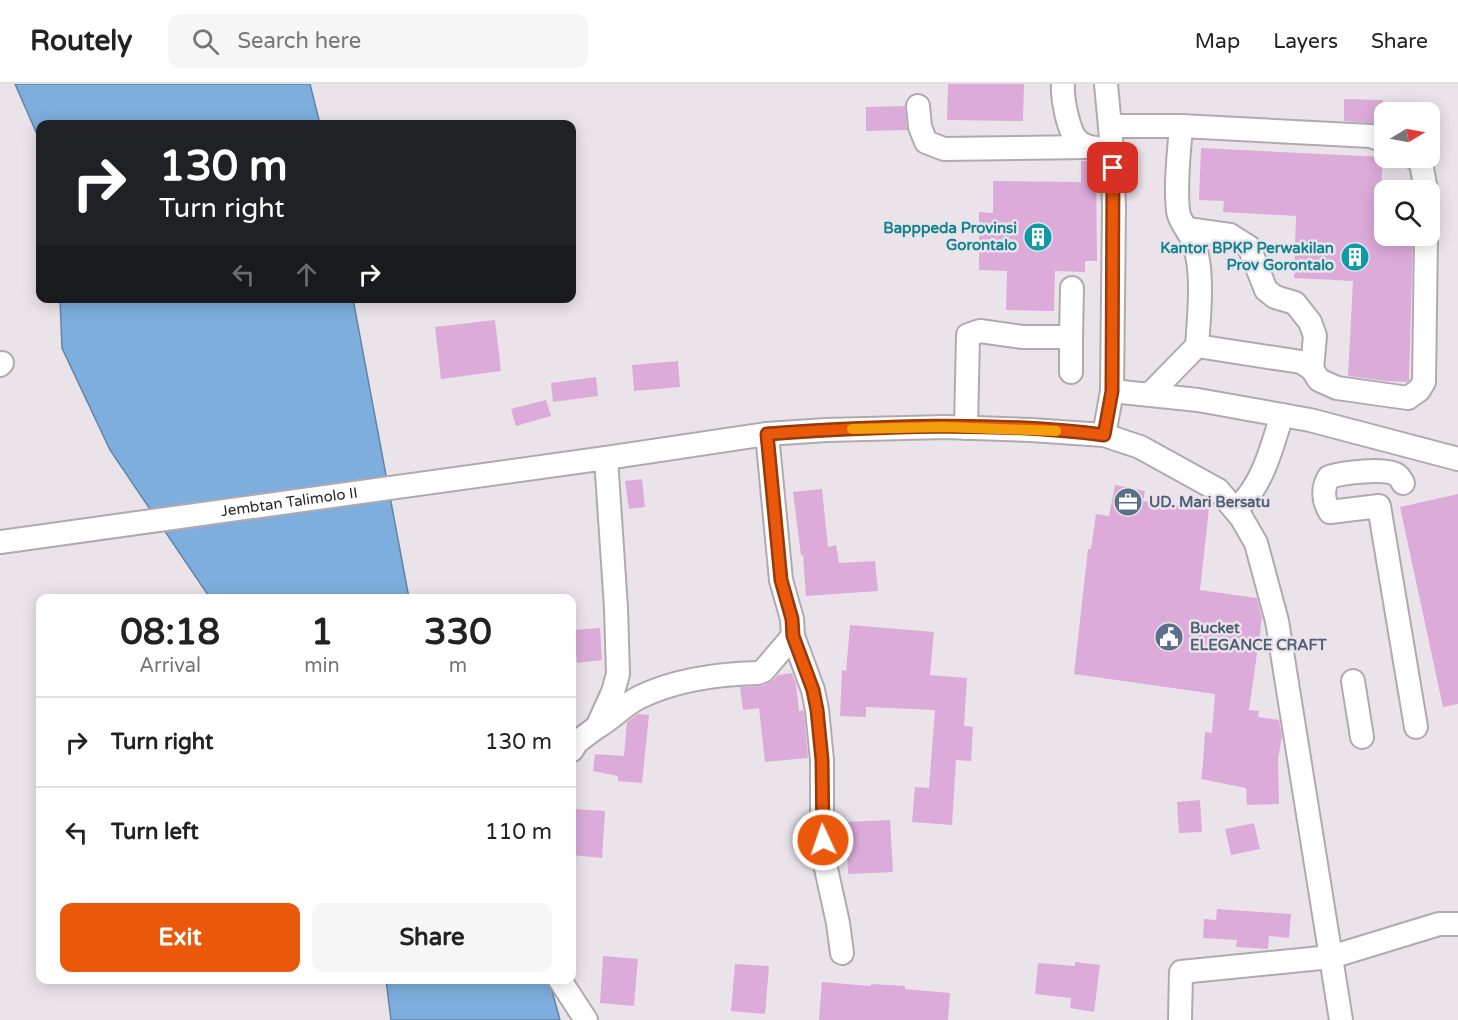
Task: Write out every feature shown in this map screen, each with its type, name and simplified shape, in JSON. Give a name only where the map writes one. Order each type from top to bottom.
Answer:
[{"type":"street","points":[[1064,84],[1066,114],[1076,139],[1086,147]]},
{"type":"street","points":[[1104,435],[1112,391],[1114,206],[1106,84]]},
{"type":"street","points":[[918,106],[920,127],[926,142],[944,149],[1086,147],[1112,149]]},
{"type":"street","points":[[1110,126],[1181,126],[1374,137]]},
{"type":"street","points":[[1150,394],[1197,346],[1200,308],[1195,244],[1178,214],[1181,126]]},
{"type":"street","points":[[1187,229],[1230,235],[1250,247],[1266,290],[1275,297],[1295,303],[1310,322],[1315,336],[1312,369]]},
{"type":"street","points":[[1197,346],[1301,362],[1312,369],[1319,380],[1337,388],[1408,398],[1419,390],[1424,382],[1426,246]]},
{"type":"street","points":[[1071,372],[1072,288]]},
{"type":"street","points":[[966,428],[968,335],[980,331],[1023,337],[1071,337]]},
{"type":"street","points":[[1112,391],[1198,400],[1310,420],[1458,459]]},
{"type":"street","points":[[1235,510],[1247,500],[1256,486],[1282,415]]},
{"type":"street","name":"Jembtan Talimolo II","points":[[0,542],[767,434],[826,430],[966,428],[1104,435],[1140,447],[1218,490],[1235,510],[1256,543],[1277,621],[1341,1020]]},
{"type":"street","points":[[767,434],[781,580],[792,619],[793,636],[813,690],[817,710],[822,760],[825,864],[842,953]]},
{"type":"street","points":[[597,727],[613,692],[618,674],[606,458]]},
{"type":"street","points":[[1402,483],[1400,477],[1395,473],[1384,471],[1342,474],[1329,477],[1325,483],[1324,496],[1330,512],[1379,506],[1416,728]]},
{"type":"street","points":[[576,744],[639,697],[668,685],[721,674],[763,671],[793,636]]},
{"type":"street","points":[[1353,681],[1362,737]]},
{"type":"street","points":[[1180,1020],[1181,972],[1331,957],[1439,924],[1458,924]]},
{"type":"street","points":[[563,984],[586,1020]]},
{"type":"water","points":[[15,84],[310,84],[319,120],[36,120],[36,132]]},
{"type":"water","points":[[60,303],[354,303],[408,594],[207,594],[110,450],[62,348]]},
{"type":"water","points":[[386,984],[550,984],[560,1020],[391,1020]]},
{"type":"building","points":[[948,84],[1024,84],[1023,121],[947,120]]},
{"type":"building","points":[[1344,99],[1383,100],[1383,102],[1374,102],[1374,123],[1344,121]]},
{"type":"building","points":[[905,106],[907,130],[866,131],[866,107]]},
{"type":"building","name":"Kantor BPKP Perwakilan Prov Gorontalo","points":[[1201,148],[1374,157],[1374,168],[1382,168],[1382,180],[1374,180],[1374,246],[1413,246],[1409,381],[1385,381],[1348,376],[1353,281],[1294,278],[1296,216],[1223,212],[1224,201],[1199,200]]},
{"type":"building","name":"Bapppeda Provinsi Gorontalo","points":[[1081,161],[1096,161],[1097,261],[1085,261],[1085,272],[1055,271],[1054,311],[1006,310],[1007,271],[979,270],[979,212],[993,213],[993,181],[1081,182]]},
{"type":"building","points":[[495,320],[501,371],[441,379],[435,327]]},
{"type":"building","points":[[678,361],[680,387],[634,391],[632,365]]},
{"type":"building","points":[[596,377],[598,396],[553,402],[551,383]]},
{"type":"building","points":[[546,400],[551,416],[516,426],[511,409]]},
{"type":"building","points":[[642,479],[645,507],[629,509],[625,481]]},
{"type":"building","name":"Bucket ELEGANCE CRAFT","points":[[1115,485],[1145,491],[1143,501],[1209,509],[1200,590],[1257,598],[1262,618],[1249,710],[1259,711],[1258,717],[1279,720],[1282,736],[1278,759],[1279,804],[1247,805],[1246,788],[1201,779],[1205,732],[1212,733],[1215,694],[1074,674],[1088,549],[1091,549],[1096,514],[1109,516]]},
{"type":"building","points":[[822,489],[828,547],[836,545],[839,563],[875,561],[878,591],[806,596],[803,555],[801,555],[793,492]]},
{"type":"building","points":[[1458,494],[1458,704],[1443,707],[1400,507]]},
{"type":"building","points":[[850,625],[934,632],[930,675],[967,678],[964,726],[973,727],[971,761],[956,760],[952,825],[912,822],[915,787],[929,788],[935,710],[866,707],[866,717],[840,716],[842,670],[846,671]]},
{"type":"building","points":[[600,628],[602,660],[577,663],[576,630]]},
{"type":"building","points":[[792,673],[796,684],[799,711],[804,712],[808,758],[765,762],[759,708],[743,710],[740,687],[763,686],[778,675]]},
{"type":"building","points":[[638,714],[649,715],[642,783],[618,781],[618,776],[593,771],[595,754],[624,756],[627,722]]},
{"type":"building","points":[[1200,800],[1202,832],[1179,833],[1177,802]]},
{"type":"building","points":[[576,809],[605,811],[602,858],[576,855]]},
{"type":"building","points":[[890,820],[893,872],[848,874],[846,822]]},
{"type":"building","points":[[1254,823],[1260,849],[1231,855],[1225,829]]},
{"type":"building","points":[[1217,909],[1291,914],[1289,938],[1269,936],[1268,949],[1236,947],[1237,940],[1203,938],[1204,919],[1216,920]]},
{"type":"building","points":[[603,956],[638,959],[634,1006],[600,1003]]},
{"type":"building","points":[[1075,962],[1100,965],[1094,1012],[1070,1008],[1071,998],[1035,994],[1038,963],[1075,966]]},
{"type":"building","points":[[735,964],[769,966],[765,1014],[731,1011]]},
{"type":"building","points":[[822,982],[905,986],[905,989],[950,993],[948,1020],[819,1020]]},
{"type":"slow traffic","points":[[852,429],[945,427],[1056,431]]},
{"type":"place","name":"Bapppeda Provinsi Gorontalo","points":[[1038,237]]},
{"type":"place","name":"Kantor BPKP Perwakilan Prov Gorontalo","points":[[1355,257]]},
{"type":"place","name":"UD. Mari Bersatu","points":[[1128,502]]},
{"type":"place","name":"Bucket ELEGANCE CRAFT","points":[[1169,637]]},
{"type":"route","points":[[823,840],[822,760],[817,710],[813,690],[793,636],[792,619],[781,580],[767,434],[945,427],[1104,435],[1112,391],[1113,168]]}]
